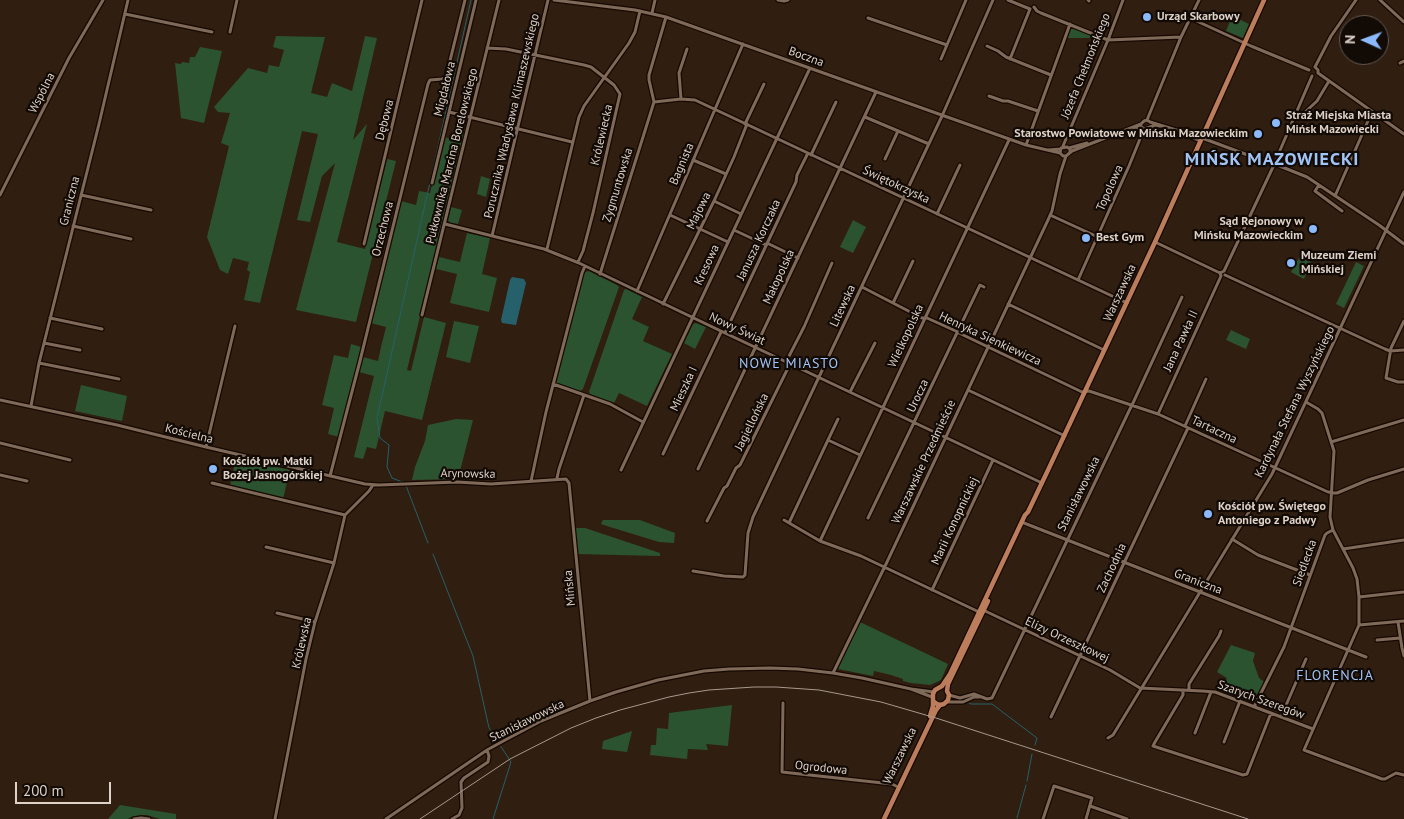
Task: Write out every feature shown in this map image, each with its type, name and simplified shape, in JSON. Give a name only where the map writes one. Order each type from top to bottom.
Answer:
[{"type":"main road","name":"Warszawska","points":[[940,688],[945,683],[1024,523],[1155,242],[1264,0]]},
{"type":"main road","name":"Warszawska","points":[[948,693],[952,676],[980,612],[1028,512]]},
{"type":"main road","points":[[940,688],[948,693],[949,698],[946,702],[937,704],[933,699],[934,692],[940,688]]},
{"type":"main road","name":"Warszawska","points":[[882,819],[931,713],[933,699]]},
{"type":"main road","name":"Warszawska","points":[[882,819],[940,704]]},
{"type":"street","name":"Wspólna","points":[[0,195],[69,58],[103,0]]},
{"type":"street","name":"Graniczna","points":[[31,406],[44,342],[128,0]]},
{"type":"street","points":[[230,32],[237,0]]},
{"type":"street","name":"Dębowa","points":[[364,244],[422,0]]},
{"type":"street","name":"Orzechowa","points":[[330,476],[428,84],[430,80],[446,77],[465,0]]},
{"type":"street","name":"Migdałowa","points":[[432,183],[476,0]]},
{"type":"street","name":"Pułkownika Marcina Borelowskiego","points":[[422,315],[498,0]]},
{"type":"street","name":"Porucznika Władysława Klimaszewskiego","points":[[492,236],[548,0]]},
{"type":"street","name":"Boczna","points":[[554,0],[640,11],[666,17],[1009,140],[1047,150],[1064,150]]},
{"type":"street","points":[[652,13],[655,0]]},
{"type":"street","points":[[778,0],[784,2],[788,0]]},
{"type":"street","points":[[941,59],[966,0]]},
{"type":"street","name":"Litewska","points":[[692,571],[724,576],[742,577],[744,575],[749,529],[760,503],[942,116],[993,0]]},
{"type":"street","points":[[1008,0],[1108,40],[1181,37]]},
{"type":"street","name":"Józefa Chełmońskiego","points":[[1030,258],[1050,215],[1067,138],[1108,40],[1122,0]]},
{"type":"street","points":[[1149,127],[1148,121],[1181,37],[1199,0]]},
{"type":"street","points":[[1309,70],[1315,67],[1331,36],[1356,0]]},
{"type":"street","points":[[1380,0],[1404,22]]},
{"type":"street","points":[[1010,59],[1034,2]]},
{"type":"street","points":[[547,249],[578,120],[584,106],[629,43],[640,11]]},
{"type":"street","points":[[125,14],[212,32]]},
{"type":"street","points":[[654,102],[648,80],[666,17]]},
{"type":"street","points":[[868,18],[947,45]]},
{"type":"street","points":[[1190,18],[1309,70],[1312,76],[1318,74]]},
{"type":"street","points":[[1026,145],[1070,24]]},
{"type":"street","name":"Bagnista","points":[[637,291],[743,44]]},
{"type":"street","points":[[986,46],[1010,59],[1051,75]]},
{"type":"street","name":"Królewiecka","points":[[487,48],[506,49],[584,65],[614,85],[620,95],[593,213],[578,262]]},
{"type":"street","points":[[681,99],[679,73],[687,49]]},
{"type":"street","points":[[1315,67],[1318,70],[1318,74],[1404,134]]},
{"type":"street","name":"Kresowa","points":[[620,470],[810,68]]},
{"type":"street","name":"Jana Pawła II","points":[[1158,414],[1274,165],[1312,76]]},
{"type":"street","points":[[1295,117],[1300,117],[1317,101],[1329,81]]},
{"type":"street","name":"Majowa","points":[[663,304],[714,201],[764,84]]},
{"type":"street","name":"Małopolska","points":[[698,469],[876,92]]},
{"type":"street","points":[[989,96],[1038,111]]},
{"type":"street","name":"Świętokrzyska","points":[[654,102],[681,99],[695,100],[1127,303]]},
{"type":"street","name":"Zygmuntowska","points":[[600,274],[654,102]]},
{"type":"street","name":"Janusza Korczaka","points":[[723,332],[767,244],[796,182],[797,175],[836,102]]},
{"type":"street","points":[[449,112],[572,142]]},
{"type":"street","points":[[1335,196],[1372,112]]},
{"type":"street","points":[[864,116],[929,144]]},
{"type":"street","points":[[1121,132],[1136,129],[1143,126],[1144,121],[1148,121],[1162,126],[1197,133],[1202,138],[1304,175],[1404,244]]},
{"type":"street","points":[[1064,150],[1143,126],[1147,129],[1149,127],[1162,126]]},
{"type":"street","name":"Topolowa","points":[[1078,280],[1130,166],[1142,134],[1143,126]]},
{"type":"street","points":[[1136,129],[1142,134]]},
{"type":"street","points":[[885,159],[898,130]]},
{"type":"street","name":"Wielkopolska","points":[[820,541],[1009,140]]},
{"type":"street","name":"Józefa Chełmońskiego","points":[[1060,174],[1066,156],[1064,150]]},
{"type":"street","points":[[693,160],[726,174]]},
{"type":"street","points":[[937,214],[960,165]]},
{"type":"street","points":[[1319,185],[1315,191],[1342,211]]},
{"type":"street","name":"Kardynała Stefana Wyszyńskiego","points":[[1108,738],[1113,734],[1142,688],[1275,468],[1404,192]]},
{"type":"street","points":[[81,195],[151,210]]},
{"type":"street","points":[[714,201],[741,214]]},
{"type":"street","points":[[670,215],[728,242]]},
{"type":"street","points":[[1050,215],[1098,237]]},
{"type":"street","name":"Nowy Świat","points":[[445,224],[547,249],[578,262],[692,318],[1042,483]]},
{"type":"street","points":[[73,226],[131,239]]},
{"type":"street","points":[[734,230],[798,258]]},
{"type":"street","points":[[1155,242],[1390,351],[1404,350]]},
{"type":"street","name":"Warszawskie Przedmieście","points":[[833,673],[1030,258]]},
{"type":"street","points":[[893,303],[913,261]]},
{"type":"street","points":[[786,362],[804,327],[832,263]]},
{"type":"street","points":[[532,481],[553,384],[585,266]]},
{"type":"street","name":"Urocza","points":[[868,518],[980,285],[984,287]]},
{"type":"street","name":"Henryka Sienkiewicza","points":[[862,287],[922,318],[958,332],[1082,392],[1086,391]]},
{"type":"street","name":"Stanisławowska","points":[[980,697],[992,698],[1182,297]]},
{"type":"street","points":[[1008,304],[1105,350]]},
{"type":"street","points":[[50,318],[102,329]]},
{"type":"street","points":[[1404,321],[1390,351],[1386,378],[1404,382]]},
{"type":"street","points":[[206,447],[234,326]]},
{"type":"street","name":"Mieszka I","points":[[663,454],[723,332]]},
{"type":"street","points":[[44,342],[80,350]]},
{"type":"street","points":[[850,392],[875,343]]},
{"type":"street","points":[[39,363],[119,379]]},
{"type":"street","name":"Jagiellońska","points":[[707,521],[724,488],[727,486],[736,468],[740,465],[790,364]]},
{"type":"street","name":"Zachodnia","points":[[1051,717],[1187,427],[1206,380]]},
{"type":"street","points":[[553,384],[610,404],[643,422]]},
{"type":"street","points":[[968,390],[1064,436]]},
{"type":"street","name":"Tartaczna","points":[[1086,391],[1158,414],[1332,493]]},
{"type":"street","points":[[557,478],[584,395]]},
{"type":"street","name":"Kościelna","points":[[0,400],[117,425],[330,476],[373,484]]},
{"type":"street","name":"Siedlecka","points":[[1254,706],[1280,656],[1325,535],[1333,530],[1330,517],[1335,452],[1322,412],[1306,402]]},
{"type":"street","points":[[789,523],[838,419]]},
{"type":"street","points":[[1331,442],[1404,420]]},
{"type":"street","points":[[828,440],[860,455]]},
{"type":"street","points":[[0,443],[70,460]]},
{"type":"street","name":"Marii Konopnickiej","points":[[932,590],[993,460]]},
{"type":"street","points":[[1332,493],[1404,469]]},
{"type":"street","points":[[0,475],[27,481]]},
{"type":"street","name":"Arynowska","points":[[373,484],[457,482],[491,484],[563,478]]},
{"type":"street","name":"Mińska","points":[[563,478],[567,479],[569,483],[590,701]]},
{"type":"street","points":[[212,483],[345,515],[369,491],[373,484]]},
{"type":"street","name":"Królewska","points":[[275,819],[306,659],[315,622],[334,563],[345,515]]},
{"type":"street","name":"Elizy Orzeszkowej","points":[[784,520],[820,541],[861,556],[980,612],[1024,630],[1110,670],[1142,688]]},
{"type":"street","name":"Graniczna","points":[[1024,523],[1366,657]]},
{"type":"street","points":[[1333,530],[1358,584],[1359,625],[1304,750],[1382,779],[1394,773],[1404,775]]},
{"type":"street","points":[[1232,539],[1258,555],[1310,575]]},
{"type":"street","points":[[1343,549],[1404,540]]},
{"type":"street","points":[[266,547],[334,563]]},
{"type":"street","points":[[1359,597],[1404,592]]},
{"type":"street","points":[[277,612],[315,622]]},
{"type":"street","points":[[1359,625],[1404,621]]},
{"type":"street","points":[[1398,622],[1404,656]]},
{"type":"street","points":[[1189,690],[1189,684],[1221,631]]},
{"type":"street","points":[[1377,640],[1400,638]]},
{"type":"street","points":[[1281,717],[1306,659]]},
{"type":"street","name":"Stanisławowska","points":[[386,819],[487,750],[541,721],[590,701],[632,687],[693,673],[750,668],[798,669],[833,673],[911,689]]},
{"type":"street","name":"Szarych Szeregów","points":[[1142,688],[1211,692],[1314,729]]},
{"type":"street","points":[[911,689],[934,692]]},
{"type":"street","points":[[911,689],[933,699]]},
{"type":"street","points":[[1183,690],[1183,695],[1153,746],[1243,776],[1248,774],[1270,713]]},
{"type":"street","points":[[1195,733],[1211,692]]},
{"type":"street","points":[[948,693],[960,698],[973,694],[980,697]]},
{"type":"street","points":[[946,702],[963,702],[974,697],[980,697]]},
{"type":"street","points":[[1224,742],[1240,701]]},
{"type":"street","name":"Ogrodowa","points":[[783,704],[782,772],[896,786]]},
{"type":"street","points":[[452,819],[458,815],[462,808],[461,782],[488,762],[487,750]]},
{"type":"street","points":[[1043,819],[1054,786],[1092,798],[1086,819]]},
{"type":"street","points":[[1090,806],[1127,819]]},
{"type":"street","points":[[134,819],[149,819]]},
{"type":"green space","points":[[1232,16],[1249,24],[1243,38],[1226,31]]},
{"type":"green space","points":[[1072,28],[1096,38],[1068,38],[1067,36]]},
{"type":"green space","points":[[276,36],[325,37],[311,93],[327,97],[332,83],[352,91],[365,36],[377,38],[353,140],[367,124],[337,242],[365,249],[387,159],[396,161],[356,322],[296,310],[335,163],[322,176],[310,222],[297,220],[318,134],[302,131],[260,303],[244,300],[250,272],[247,270],[249,262],[233,258],[228,274],[220,270],[207,237],[229,146],[221,143],[230,113],[218,112],[214,107],[248,68],[267,73],[269,65],[279,67],[284,50],[273,47]]},
{"type":"green space","points":[[200,47],[222,51],[204,123],[181,118],[175,63],[189,63],[190,57],[195,57]]},
{"type":"green space","points":[[455,124],[466,127],[407,370],[411,371],[424,317],[446,323],[422,420],[385,411],[376,449],[367,447],[363,459],[354,457],[374,376],[359,372],[363,357],[378,361],[386,327],[371,323],[401,201],[416,205],[419,191],[430,193],[444,137],[452,139]]},
{"type":"green space","points":[[481,176],[490,179],[486,197],[477,194]]},
{"type":"green space","points":[[451,207],[462,210],[458,224],[450,223],[448,220]]},
{"type":"green space","points":[[853,220],[866,227],[853,253],[840,247]]},
{"type":"green space","points":[[467,233],[490,238],[482,274],[497,278],[489,312],[450,303],[457,274],[436,269],[439,257],[460,262]]},
{"type":"green space","points":[[1300,256],[1311,262],[1304,279],[1291,272]]},
{"type":"green space","points":[[1356,262],[1364,266],[1344,308],[1336,304]]},
{"type":"green space","points":[[589,271],[619,287],[583,389],[580,391],[557,384],[555,380],[582,277],[585,272]]},
{"type":"green space","points":[[626,289],[642,297],[632,319],[649,327],[643,341],[672,354],[647,406],[619,393],[614,403],[589,392],[624,290]]},
{"type":"green space","points":[[454,321],[479,326],[470,363],[446,357]]},
{"type":"green space","points":[[696,323],[706,327],[695,349],[684,343],[693,324]]},
{"type":"green space","points":[[1231,330],[1250,339],[1246,349],[1226,340]]},
{"type":"green space","points":[[351,344],[361,347],[339,437],[328,434],[334,408],[322,405],[334,355],[348,358]]},
{"type":"green space","points":[[81,385],[127,396],[122,421],[75,411]]},
{"type":"green space","points":[[456,419],[473,420],[458,479],[412,480],[425,441],[428,425]]},
{"type":"green space","points":[[236,458],[290,470],[283,499],[230,486]]},
{"type":"green space","points":[[603,520],[640,520],[675,533],[674,543],[659,542],[610,527],[601,524]]},
{"type":"green space","points":[[575,528],[585,528],[660,553],[660,556],[577,554]]},
{"type":"green space","points":[[860,622],[948,664],[941,680],[930,685],[911,683],[874,671],[873,676],[838,669]]},
{"type":"green space","points":[[1231,645],[1255,653],[1253,661],[1259,678],[1264,683],[1254,699],[1249,697],[1247,700],[1220,691],[1227,678],[1217,672]]},
{"type":"green space","points":[[732,705],[728,746],[706,744],[708,750],[688,749],[687,759],[650,755],[651,745],[656,745],[657,728],[668,729],[669,713]]},
{"type":"green space","points":[[632,731],[627,752],[602,749],[603,741]]},
{"type":"green space","points":[[120,805],[176,814],[176,819],[160,819],[141,815],[128,819],[108,819]]},
{"type":"water","points":[[512,277],[524,279],[526,283],[516,325],[502,323],[501,320]]},
{"type":"waterway","points":[[428,543],[405,483],[392,478],[387,467],[389,445],[380,438],[377,418],[471,0]]},
{"type":"waterway","points":[[433,554],[473,656],[489,728],[511,762],[493,819]]},
{"type":"waterway","points":[[969,703],[992,704],[1037,738],[1035,745]]},
{"type":"waterway","points":[[1027,781],[1032,754]]},
{"type":"waterway","points":[[1017,818],[1026,785]]},
{"type":"railway","points":[[420,819],[510,759],[571,728],[596,718],[689,693],[754,687],[819,690],[881,702],[1248,819]]},
{"type":"place","name":"Urząd Skarbowy","points":[[1147,17]]},
{"type":"place","name":"Straż Miejska Miasta Mińsk Mazowiecki","points":[[1276,123]]},
{"type":"place","name":"Starostwo Powiatowe w Mińsku Mazowieckim","points":[[1258,134]]},
{"type":"place","name":"Sąd Rejonowy w Mińsku Mazowieckim","points":[[1313,229]]},
{"type":"place","name":"Best Gym","points":[[1086,238]]},
{"type":"place","name":"Muzeum Ziemi Mińskiej","points":[[1291,263]]},
{"type":"place","name":"Kościół pw. Matki Bożej Jasnogórskiej","points":[[213,469]]},
{"type":"place","name":"Kościół pw. Świętego Antoniego z Padwy","points":[[1208,514]]},
{"type":"district","name":"MIŃSK MAZOWIECKI","points":[[1272,160]]},
{"type":"district","name":"NOWE MIASTO","points":[[789,364]]},
{"type":"district","name":"FLORENCJA","points":[[1335,676]]}]
